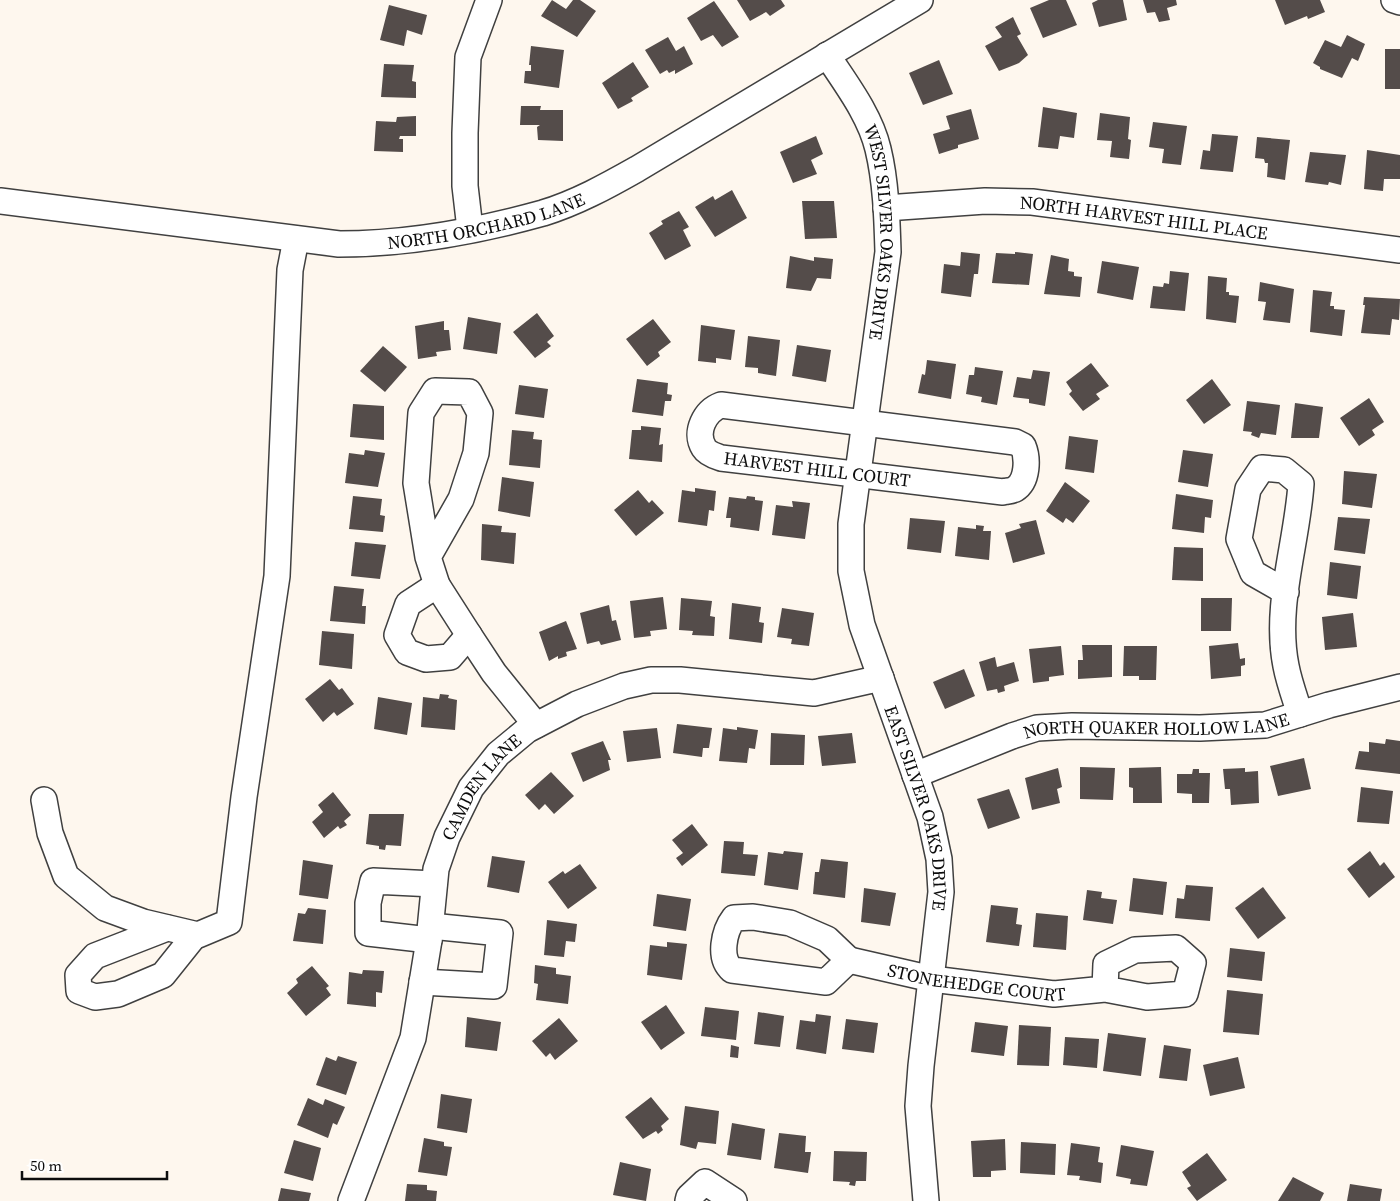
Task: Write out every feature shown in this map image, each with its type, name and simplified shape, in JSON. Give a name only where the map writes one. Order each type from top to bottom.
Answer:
[{"type":"street","points":[[470,229],[465,186],[468,57],[489,0]]},
{"type":"street","name":"NORTH ORCHARD LANE","points":[[0,201],[339,244],[380,244],[470,229],[544,213],[596,192],[637,170],[920,0]]},
{"type":"street","points":[[1394,0],[1400,2]]},
{"type":"street","name":"WEST SILVER OAKS DRIVE","points":[[827,55],[861,109],[878,148],[886,208],[888,252],[864,422]]},
{"type":"street","name":"NORTH HARVEST HILL PLACE","points":[[886,208],[985,201],[1032,202],[1400,250]]},
{"type":"street","points":[[168,928],[95,956],[78,975],[79,991],[95,997],[118,994],[163,975],[195,935],[229,922],[244,797],[277,576],[290,270],[296,238]]},
{"type":"street","points":[[428,558],[461,499],[476,452],[480,413],[469,392],[435,391],[421,413],[416,483],[428,558],[437,584],[469,636],[494,673],[536,725]]},
{"type":"street","name":"HARVEST HILL COURT","points":[[721,405],[1015,442],[1023,446],[1026,465],[1022,481],[1019,485],[1015,489],[1003,492],[857,475],[721,458],[704,449],[702,429],[704,416],[711,409],[721,405]]},
{"type":"street","name":"EAST SILVER OAKS DRIVE","points":[[864,422],[851,524],[851,571],[862,625],[930,817],[939,858],[941,892],[920,1066],[918,1106],[926,1201]]},
{"type":"street","points":[[1286,592],[1253,573],[1239,540],[1248,489],[1262,468],[1284,470],[1301,484],[1299,513],[1286,592],[1284,638],[1286,666],[1300,714]]},
{"type":"street","points":[[437,584],[408,604],[397,635],[406,652],[426,658],[450,657],[469,636]]},
{"type":"street","name":"CAMDEN LANE","points":[[352,1201],[413,1038],[430,933],[436,869],[447,836],[471,788],[498,754],[536,725],[577,704],[624,686],[651,680],[680,680],[814,693],[881,678]]},
{"type":"street","name":"NORTH QUAKER HOLLOW LANE","points":[[915,775],[1012,736],[1038,728],[1072,726],[1200,728],[1265,725],[1400,687]]},
{"type":"street","points":[[44,800],[50,833],[66,876],[105,908],[143,922],[195,935]]},
{"type":"street","points":[[422,982],[494,986],[500,933],[368,933],[368,903],[373,881],[434,884]]},
{"type":"street","name":"STONEHEDGE COURT","points":[[849,960],[932,979],[1054,994],[1105,988]]},
{"type":"street","points":[[688,1201],[689,1197],[705,1182],[734,1201]]},
{"type":"building","points":[[552,0],[566,9],[573,0],[580,0],[596,11],[577,37],[541,16]]},
{"type":"building","points":[[737,0],[781,0],[785,6],[770,16],[766,12],[750,21]]},
{"type":"building","points":[[1049,0],[1066,0],[1077,25],[1043,38],[1030,8]]},
{"type":"building","points":[[1098,0],[1123,0],[1127,20],[1099,27],[1092,3]]},
{"type":"building","points":[[1143,0],[1176,0],[1177,5],[1167,8],[1170,20],[1159,22],[1155,12],[1147,13]]},
{"type":"building","points":[[1275,0],[1320,0],[1325,12],[1308,19],[1307,16],[1285,25]]},
{"type":"building","points":[[714,1],[739,37],[722,47],[713,35],[701,41],[687,18]]},
{"type":"building","points":[[389,5],[427,15],[422,35],[407,30],[404,46],[380,40]]},
{"type":"building","points":[[1013,17],[1021,34],[1017,36],[1028,55],[1019,63],[999,71],[985,46],[1002,37],[995,27]]},
{"type":"building","points":[[1347,35],[1365,44],[1358,61],[1352,58],[1342,78],[1320,69],[1320,67],[1313,63],[1325,40],[1341,47]]},
{"type":"building","points":[[668,37],[676,51],[684,46],[693,64],[675,74],[675,70],[669,73],[667,70],[660,74],[645,50]]},
{"type":"building","points":[[531,46],[564,50],[559,88],[524,83],[525,71],[531,71],[531,65],[529,65]]},
{"type":"building","points":[[1385,49],[1400,49],[1400,89],[1385,89]]},
{"type":"building","points":[[939,60],[953,94],[923,105],[909,73]]},
{"type":"building","points":[[633,62],[649,87],[631,98],[633,101],[618,109],[602,83]]},
{"type":"building","points":[[384,64],[414,65],[412,81],[416,82],[416,98],[381,97]]},
{"type":"building","points":[[521,106],[541,106],[540,110],[563,110],[563,141],[538,140],[537,127],[540,125],[520,125]]},
{"type":"building","points":[[1043,107],[1077,113],[1074,138],[1060,136],[1058,149],[1038,147]]},
{"type":"building","points":[[971,109],[979,139],[958,145],[958,148],[939,154],[933,134],[950,129],[946,116]]},
{"type":"building","points":[[1100,113],[1130,117],[1128,139],[1131,140],[1129,159],[1110,157],[1112,141],[1097,140]]},
{"type":"building","points":[[416,116],[416,136],[400,136],[399,139],[403,139],[403,152],[374,151],[376,121],[396,122],[397,117]]},
{"type":"building","points":[[1153,122],[1187,126],[1181,165],[1162,163],[1164,149],[1149,147]]},
{"type":"building","points":[[1212,134],[1238,136],[1233,172],[1200,169],[1203,150],[1210,151]]},
{"type":"building","points":[[816,136],[823,154],[811,160],[817,174],[793,183],[780,152]]},
{"type":"building","points":[[1257,137],[1290,140],[1285,180],[1267,177],[1268,163],[1265,163],[1264,159],[1255,158]]},
{"type":"building","points":[[1367,150],[1400,155],[1400,179],[1384,179],[1383,191],[1364,189]]},
{"type":"building","points":[[1310,152],[1346,155],[1341,185],[1329,182],[1328,185],[1305,182]]},
{"type":"building","points":[[732,190],[747,218],[715,237],[695,207],[713,196],[715,200]]},
{"type":"building","points":[[802,201],[834,201],[837,238],[805,239]]},
{"type":"building","points":[[679,211],[689,227],[683,230],[691,246],[665,260],[649,233],[663,224],[661,221]]},
{"type":"building","points":[[961,252],[980,254],[978,274],[974,274],[971,297],[941,293],[944,264],[960,266]]},
{"type":"building","points":[[1015,252],[1033,254],[1029,285],[992,283],[996,253],[1015,254]]},
{"type":"building","points":[[1051,255],[1069,259],[1068,271],[1074,272],[1074,276],[1082,277],[1080,297],[1044,294]]},
{"type":"building","points":[[790,256],[814,261],[814,257],[833,259],[831,279],[817,278],[811,291],[786,288]]},
{"type":"building","points":[[1102,261],[1139,267],[1133,300],[1097,293]]},
{"type":"building","points":[[1170,271],[1189,273],[1185,311],[1150,308],[1153,286],[1163,287],[1164,283],[1169,284]]},
{"type":"building","points":[[1208,276],[1227,278],[1226,292],[1229,292],[1229,295],[1239,296],[1236,323],[1206,319]]},
{"type":"building","points":[[1260,282],[1294,289],[1290,323],[1263,320],[1266,302],[1258,301]]},
{"type":"building","points":[[1313,290],[1332,292],[1330,306],[1334,306],[1334,309],[1345,310],[1342,336],[1310,332]]},
{"type":"building","points":[[1364,297],[1400,299],[1399,320],[1392,319],[1390,335],[1361,333],[1365,305],[1363,305]]},
{"type":"building","points":[[537,313],[554,336],[547,342],[551,346],[535,358],[513,332]]},
{"type":"building","points":[[468,317],[501,323],[497,354],[463,349]]},
{"type":"building","points":[[653,319],[671,342],[658,352],[660,356],[647,366],[626,339]]},
{"type":"building","points":[[444,321],[444,330],[449,330],[451,350],[436,352],[437,356],[418,359],[415,326]]},
{"type":"building","points":[[701,325],[735,330],[731,360],[716,358],[716,363],[698,361]]},
{"type":"building","points":[[748,336],[780,340],[776,376],[758,373],[758,368],[745,367]]},
{"type":"building","points":[[797,345],[831,350],[826,382],[792,376]]},
{"type":"building","points":[[383,346],[407,367],[385,392],[360,371]]},
{"type":"building","points":[[927,360],[956,364],[951,399],[918,393],[922,374],[925,375]]},
{"type":"building","points":[[1091,363],[1109,386],[1096,394],[1100,399],[1083,411],[1069,394],[1072,391],[1066,382]]},
{"type":"building","points":[[975,367],[1003,371],[997,405],[981,402],[982,397],[966,394],[969,375],[974,375]]},
{"type":"building","points":[[1033,370],[1050,372],[1045,406],[1029,403],[1029,399],[1013,397],[1017,377],[1031,379]]},
{"type":"building","points":[[637,379],[668,383],[667,394],[672,395],[671,401],[665,401],[663,416],[632,412]]},
{"type":"building","points":[[1212,379],[1231,405],[1204,424],[1186,400]]},
{"type":"building","points":[[519,385],[548,389],[544,418],[515,414]]},
{"type":"building","points":[[1369,398],[1384,422],[1372,430],[1375,435],[1359,446],[1340,418]]},
{"type":"building","points":[[1247,401],[1280,405],[1276,435],[1261,433],[1259,438],[1251,435],[1252,432],[1243,431]]},
{"type":"building","points":[[1295,403],[1323,407],[1319,438],[1291,438]]},
{"type":"building","points":[[353,404],[384,406],[384,440],[350,437]]},
{"type":"building","points":[[641,426],[661,428],[659,445],[663,444],[662,462],[629,459],[632,430],[641,430]]},
{"type":"building","points":[[512,430],[534,432],[533,439],[542,440],[540,468],[509,465]]},
{"type":"building","points":[[1069,436],[1098,440],[1094,473],[1065,469]]},
{"type":"building","points":[[365,450],[385,453],[378,487],[345,483],[349,453],[364,455]]},
{"type":"building","points":[[1183,450],[1213,454],[1208,487],[1178,482]]},
{"type":"building","points":[[1344,471],[1377,474],[1372,508],[1342,504]]},
{"type":"building","points":[[502,477],[534,482],[530,517],[498,511]]},
{"type":"building","points":[[1065,482],[1090,501],[1073,523],[1066,518],[1063,523],[1046,511]]},
{"type":"building","points":[[695,488],[716,491],[714,511],[709,510],[707,526],[678,522],[682,490],[695,492]]},
{"type":"building","points":[[638,490],[649,503],[652,500],[664,513],[636,536],[614,510]]},
{"type":"building","points":[[1176,494],[1213,500],[1211,518],[1205,517],[1204,533],[1172,529]]},
{"type":"building","points":[[353,496],[382,499],[380,515],[385,516],[383,532],[349,529]]},
{"type":"building","points":[[747,496],[763,501],[759,531],[730,527],[731,518],[726,518],[729,497],[746,499]]},
{"type":"building","points":[[792,501],[810,503],[805,539],[772,535],[776,505],[793,507]]},
{"type":"building","points":[[1338,517],[1370,519],[1365,554],[1334,550]]},
{"type":"building","points":[[910,518],[945,521],[941,553],[907,549]]},
{"type":"building","points":[[1036,520],[1045,554],[1013,563],[1005,533],[1021,528],[1019,524]]},
{"type":"building","points":[[482,524],[502,526],[501,532],[516,533],[514,564],[481,560]]},
{"type":"building","points":[[976,525],[984,526],[983,531],[991,531],[989,560],[955,556],[958,527],[976,529]]},
{"type":"building","points":[[355,542],[386,545],[380,579],[351,576]]},
{"type":"building","points":[[1174,547],[1203,548],[1203,581],[1172,580]]},
{"type":"building","points":[[1330,562],[1361,566],[1357,599],[1327,595]]},
{"type":"building","points":[[334,586],[364,589],[362,606],[366,606],[365,624],[330,621]]},
{"type":"building","points":[[663,597],[667,629],[650,631],[651,636],[634,638],[630,601]]},
{"type":"building","points":[[681,598],[712,601],[710,616],[715,617],[714,636],[692,635],[693,631],[679,630]]},
{"type":"building","points":[[1201,598],[1232,598],[1231,631],[1201,631]]},
{"type":"building","points":[[732,603],[761,607],[759,622],[764,623],[762,643],[729,639]]},
{"type":"building","points":[[609,605],[612,621],[616,620],[621,640],[601,645],[599,641],[587,644],[580,613]]},
{"type":"building","points":[[782,608],[814,613],[809,646],[791,644],[792,639],[777,637]]},
{"type":"building","points":[[1353,613],[1357,647],[1325,650],[1322,617]]},
{"type":"building","points":[[566,621],[577,649],[566,652],[567,656],[558,659],[558,656],[549,661],[539,632]]},
{"type":"building","points":[[322,631],[354,634],[352,669],[319,665]]},
{"type":"building","points":[[1238,643],[1240,659],[1245,658],[1245,665],[1241,666],[1241,676],[1211,679],[1209,646]]},
{"type":"building","points":[[1082,645],[1112,645],[1112,677],[1078,679],[1078,660],[1083,660]]},
{"type":"building","points":[[1061,646],[1064,675],[1049,677],[1049,681],[1033,683],[1029,649]]},
{"type":"building","points":[[1124,646],[1157,646],[1156,680],[1139,680],[1139,676],[1123,676]]},
{"type":"building","points":[[995,657],[997,667],[1014,662],[1019,681],[1004,686],[1005,691],[998,693],[997,689],[987,691],[979,662]]},
{"type":"building","points":[[964,669],[975,696],[945,709],[933,682]]},
{"type":"building","points":[[330,679],[339,690],[342,688],[354,704],[337,716],[334,712],[323,722],[305,699]]},
{"type":"building","points":[[440,694],[449,695],[448,698],[457,700],[455,730],[421,727],[423,697],[439,699]]},
{"type":"building","points":[[378,697],[412,703],[407,735],[374,729]]},
{"type":"building","points":[[677,724],[712,728],[709,748],[703,748],[702,757],[673,753]]},
{"type":"building","points":[[737,727],[758,730],[755,749],[749,748],[747,763],[719,761],[723,728],[737,730]]},
{"type":"building","points":[[657,728],[661,758],[627,762],[623,731]]},
{"type":"building","points":[[771,733],[805,735],[804,765],[770,765]]},
{"type":"building","points":[[852,733],[856,763],[822,766],[818,736]]},
{"type":"building","points":[[1386,739],[1400,741],[1400,774],[1355,769],[1359,751],[1369,752],[1369,742],[1385,744]]},
{"type":"building","points":[[603,741],[611,760],[608,760],[610,770],[583,782],[571,753]]},
{"type":"building","points":[[1304,758],[1311,789],[1278,796],[1270,766]]},
{"type":"building","points":[[1080,767],[1115,768],[1113,800],[1080,799]]},
{"type":"building","points":[[1161,767],[1162,803],[1133,803],[1133,788],[1129,787],[1129,768]]},
{"type":"building","points":[[1058,768],[1062,787],[1057,789],[1060,803],[1032,810],[1025,778]]},
{"type":"building","points":[[1245,768],[1245,772],[1258,771],[1259,803],[1231,805],[1230,789],[1225,789],[1223,769]]},
{"type":"building","points":[[1193,769],[1199,769],[1199,773],[1210,773],[1209,803],[1192,803],[1192,794],[1177,793],[1177,774],[1192,774]]},
{"type":"building","points":[[551,772],[574,796],[554,814],[545,804],[539,810],[525,795]]},
{"type":"building","points":[[1361,787],[1393,791],[1389,824],[1357,822]]},
{"type":"building","points":[[1009,789],[1020,818],[988,829],[977,799]]},
{"type":"building","points":[[333,792],[351,815],[344,821],[347,825],[340,829],[338,826],[324,838],[312,822],[323,812],[318,805]]},
{"type":"building","points":[[369,814],[404,814],[401,846],[386,845],[385,850],[379,849],[379,846],[366,844]]},
{"type":"building","points":[[692,824],[708,845],[682,866],[676,858],[683,853],[672,840]]},
{"type":"building","points":[[724,841],[744,842],[743,854],[758,855],[755,876],[721,873]]},
{"type":"building","points":[[784,851],[803,853],[798,890],[764,885],[768,852],[783,854]]},
{"type":"building","points":[[1370,851],[1380,866],[1384,862],[1395,877],[1369,898],[1347,869]]},
{"type":"building","points":[[492,856],[525,861],[519,893],[487,887]]},
{"type":"building","points":[[821,859],[848,862],[845,898],[813,894],[815,872],[819,872]]},
{"type":"building","points":[[303,860],[333,865],[328,899],[299,895]]},
{"type":"building","points":[[580,864],[597,888],[568,909],[548,882],[563,871],[565,874]]},
{"type":"building","points":[[1133,878],[1167,882],[1163,915],[1129,911]]},
{"type":"building","points":[[1186,885],[1213,887],[1210,921],[1175,918],[1177,898],[1184,899]]},
{"type":"building","points":[[1263,887],[1286,918],[1258,939],[1235,908]]},
{"type":"building","points":[[864,888],[896,893],[890,926],[861,922]]},
{"type":"building","points":[[1087,890],[1102,892],[1101,898],[1117,900],[1113,924],[1083,920]]},
{"type":"building","points":[[657,894],[691,899],[686,931],[653,926]]},
{"type":"building","points":[[991,905],[1018,908],[1016,924],[1022,925],[1019,946],[986,942]]},
{"type":"building","points":[[308,908],[326,910],[323,944],[293,941],[298,913],[305,914]]},
{"type":"building","points":[[1036,913],[1068,916],[1066,950],[1033,947]]},
{"type":"building","points":[[547,920],[577,924],[575,942],[566,941],[564,957],[544,955]]},
{"type":"building","points":[[667,942],[687,944],[682,980],[647,975],[650,945],[667,947]]},
{"type":"building","points":[[1230,948],[1265,952],[1262,981],[1227,977]]},
{"type":"building","points":[[535,965],[556,968],[556,974],[571,976],[568,1004],[536,1000],[538,984],[534,983]]},
{"type":"building","points":[[312,966],[329,986],[326,988],[331,995],[306,1016],[287,993],[298,983],[296,979]]},
{"type":"building","points":[[363,970],[384,971],[382,993],[376,992],[376,1007],[347,1004],[349,972],[362,974]]},
{"type":"building","points":[[1227,990],[1263,994],[1259,1035],[1223,1032]]},
{"type":"building","points":[[666,1005],[685,1033],[661,1050],[641,1022]]},
{"type":"building","points":[[705,1007],[739,1011],[736,1040],[701,1036]]},
{"type":"building","points":[[758,1012],[784,1016],[780,1047],[754,1044]]},
{"type":"building","points":[[816,1014],[831,1016],[826,1054],[796,1049],[800,1020],[815,1022]]},
{"type":"building","points":[[467,1017],[501,1022],[497,1051],[465,1047]]},
{"type":"building","points":[[559,1018],[578,1041],[555,1060],[550,1053],[546,1057],[532,1041]]},
{"type":"building","points":[[846,1019],[878,1023],[874,1053],[842,1049]]},
{"type":"building","points":[[975,1022],[1008,1026],[1004,1056],[971,1052]]},
{"type":"building","points":[[1019,1025],[1051,1027],[1049,1066],[1017,1065]]},
{"type":"building","points":[[1108,1033],[1146,1038],[1141,1076],[1103,1071]]},
{"type":"building","points":[[1065,1037],[1099,1039],[1097,1068],[1063,1065]]},
{"type":"building","points":[[731,1045],[739,1047],[738,1058],[730,1057]]},
{"type":"building","points":[[1164,1045],[1191,1049],[1187,1081],[1159,1078]]},
{"type":"building","points":[[338,1056],[357,1062],[346,1095],[316,1085],[326,1057],[336,1061]]},
{"type":"building","points":[[1238,1057],[1245,1088],[1210,1096],[1203,1065]]},
{"type":"building","points":[[441,1094],[472,1099],[467,1133],[437,1128]]},
{"type":"building","points":[[651,1097],[669,1119],[661,1126],[663,1130],[658,1134],[656,1131],[643,1139],[625,1117]]},
{"type":"building","points":[[308,1098],[323,1105],[325,1099],[345,1107],[337,1125],[333,1123],[328,1138],[297,1125]]},
{"type":"building","points":[[685,1106],[719,1111],[716,1144],[698,1142],[696,1149],[680,1145]]},
{"type":"building","points":[[732,1123],[765,1129],[761,1160],[727,1155]]},
{"type":"building","points":[[779,1133],[806,1136],[805,1152],[811,1152],[808,1173],[774,1168]]},
{"type":"building","points":[[424,1138],[444,1142],[444,1146],[452,1147],[447,1176],[418,1172]]},
{"type":"building","points":[[1005,1139],[1006,1170],[991,1171],[991,1177],[973,1177],[971,1141]]},
{"type":"building","points":[[294,1140],[321,1148],[313,1181],[284,1173]]},
{"type":"building","points":[[1021,1142],[1056,1144],[1055,1175],[1020,1173]]},
{"type":"building","points":[[1071,1143],[1100,1147],[1098,1162],[1103,1163],[1101,1183],[1079,1180],[1080,1176],[1067,1175]]},
{"type":"building","points":[[1121,1145],[1154,1151],[1147,1186],[1130,1184],[1131,1179],[1116,1176]]},
{"type":"building","points":[[834,1151],[867,1152],[866,1181],[856,1181],[855,1186],[849,1185],[850,1182],[833,1181]]},
{"type":"building","points":[[1207,1153],[1227,1180],[1197,1201],[1187,1188],[1191,1186],[1182,1172]]},
{"type":"building","points":[[620,1162],[651,1169],[646,1201],[613,1195]]},
{"type":"building","points":[[1293,1177],[1324,1193],[1320,1201],[1278,1201]]},
{"type":"building","points":[[407,1184],[427,1185],[427,1190],[437,1191],[436,1201],[405,1201]]},
{"type":"building","points":[[1350,1184],[1382,1189],[1380,1201],[1347,1201]]},
{"type":"building","points":[[281,1188],[311,1193],[309,1201],[278,1201]]}]
